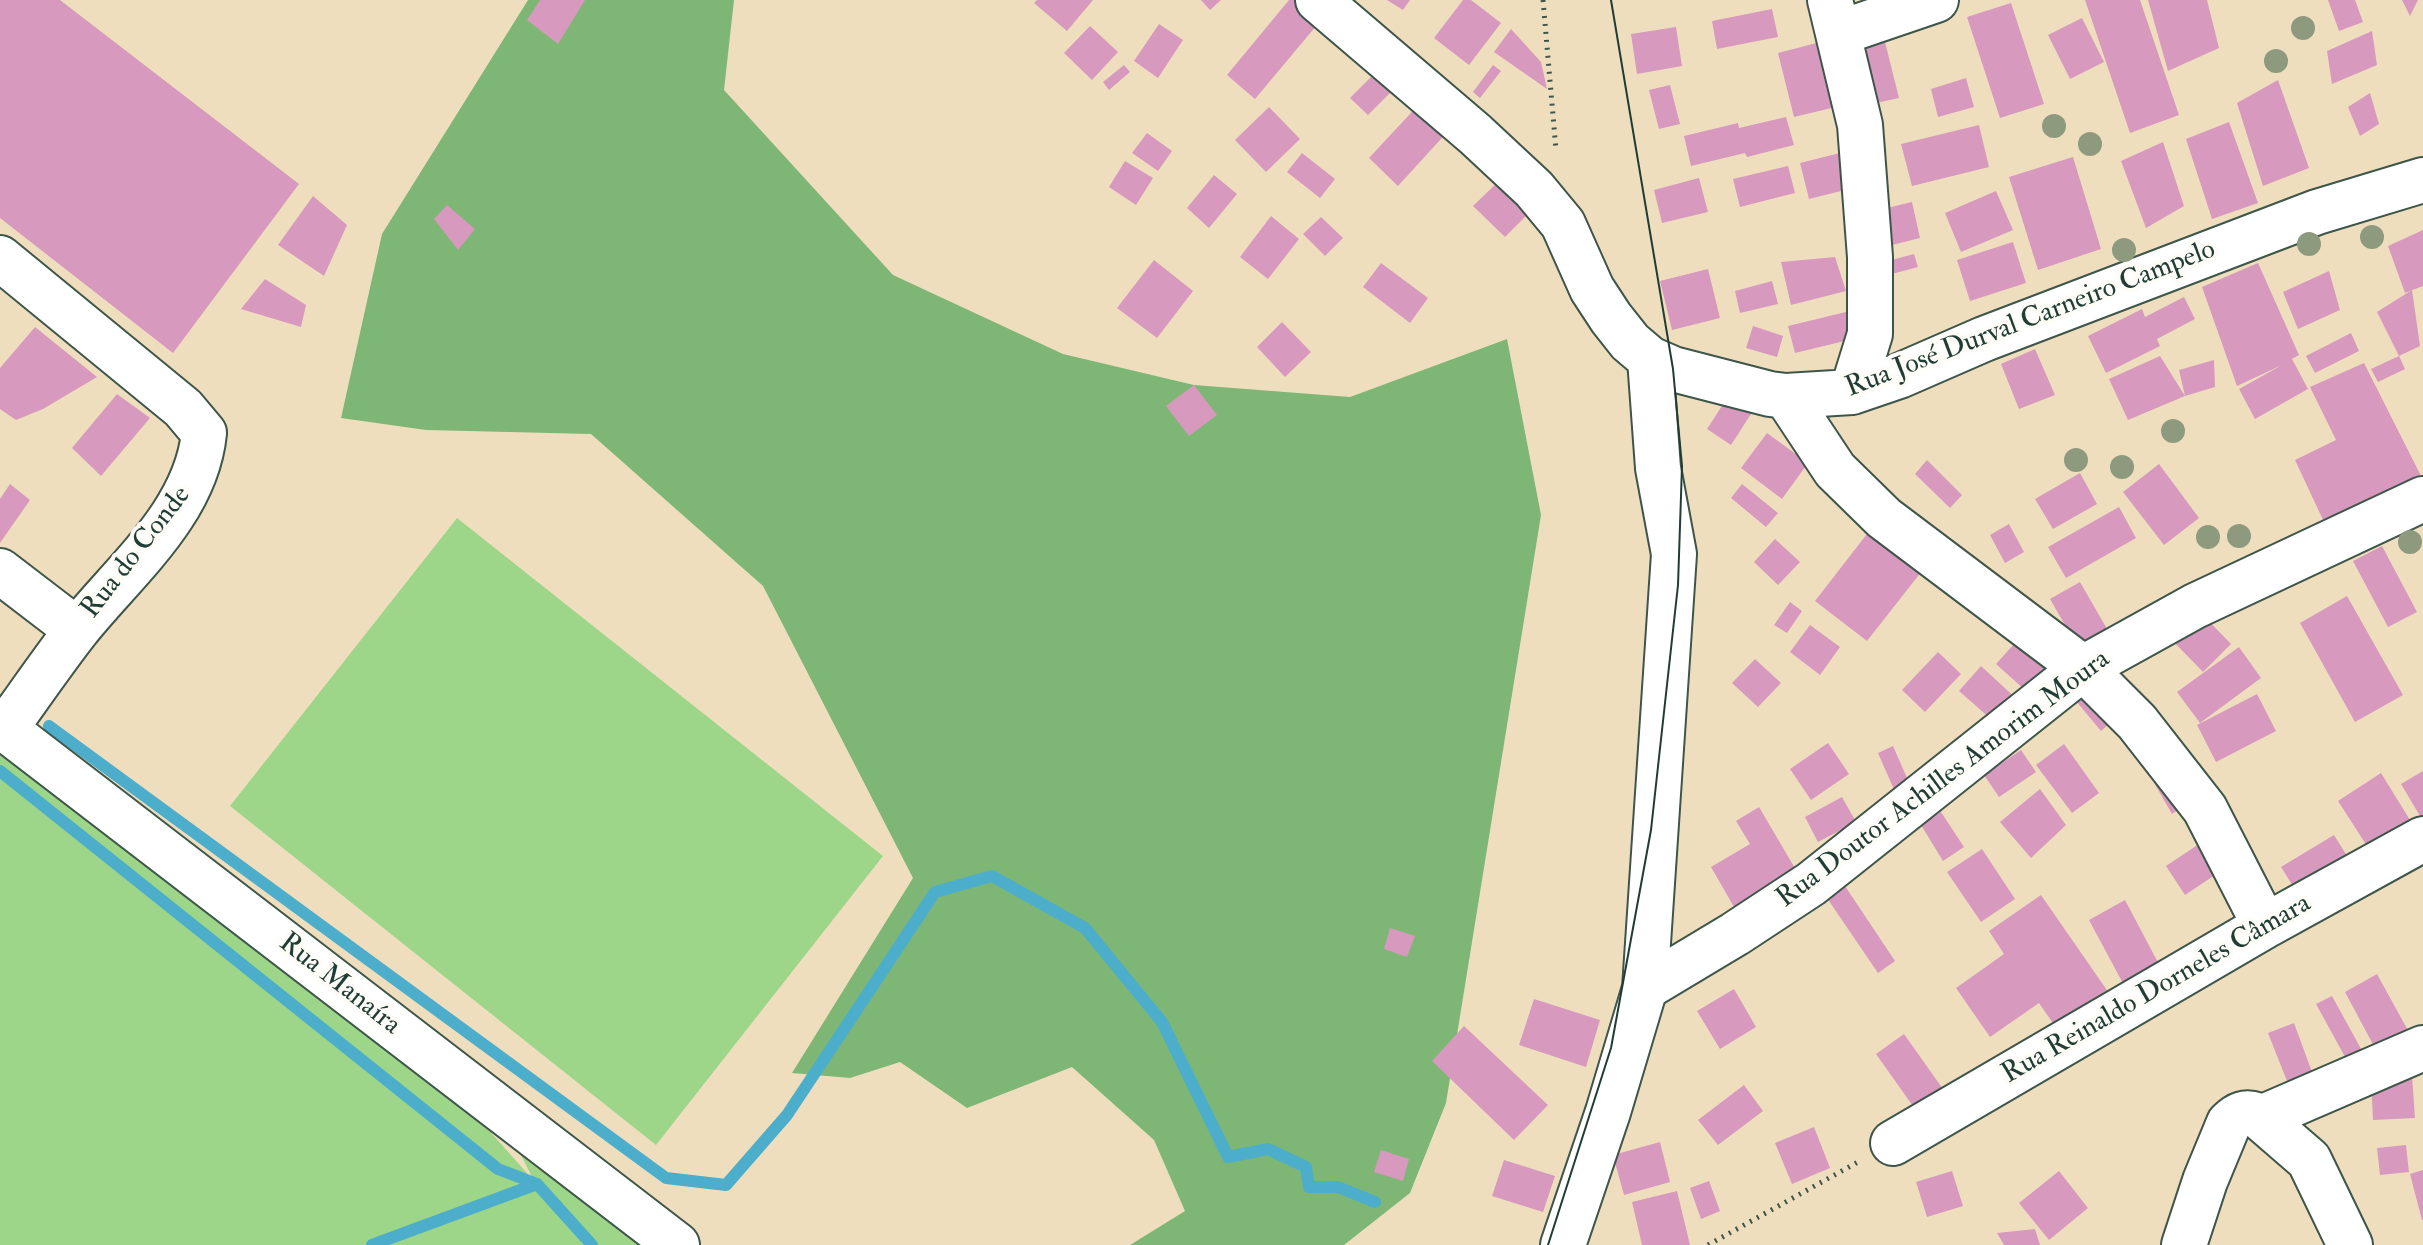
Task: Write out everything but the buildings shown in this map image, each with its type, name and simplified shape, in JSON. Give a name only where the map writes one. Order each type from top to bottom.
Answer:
[{"type":"street","name":"Rua José Durval Carneiro Campelo","points":[[1318,0],[1475,134],[1534,189],[1563,224],[1592,289],[1630,342],[1650,359],[1673,369],[1770,394],[1852,392],[2317,212],[2423,180]]},
{"type":"street","points":[[1852,392],[1870,334],[1870,257],[1860,125],[1835,17],[1936,0]]},
{"type":"street","name":"Rua do Conde","points":[[0,258],[183,408],[204,433],[202,458],[193,482],[174,513],[77,630],[3,727]]},
{"type":"street","points":[[1563,1245],[1645,988],[1674,554],[1658,468],[1650,359]]},
{"type":"street","points":[[1786,396],[1835,470],[1884,518],[2083,668],[2137,722],[2205,809],[2265,926]]},
{"type":"street","name":"Rua Doutor Achilles Amorim Moura","points":[[1645,988],[1811,884],[2083,668],[2195,606],[2423,499]]},
{"type":"street","points":[[0,571],[77,630]]},
{"type":"street","name":"Rua Manaíra","points":[[3,727],[677,1245]]},
{"type":"street","name":"Rua Reinaldo Dorneles Câmara","points":[[1893,1143],[2265,926],[2423,839]]},
{"type":"street","points":[[2261,1118],[2423,1048]]},
{"type":"street","points":[[2184,1245],[2205,1181],[2229,1123],[2243,1113],[2261,1118],[2309,1160],[2350,1245]]},
{"type":"path","points":[[1543,0],[1563,224]]},
{"type":"path","points":[[1708,1245],[1893,1143]]},
{"type":"green space","points":[[528,0],[734,0],[724,90],[893,275],[1063,354],[1194,385],[1350,397],[1507,339],[1541,515],[1446,1103],[1410,1193],[1344,1245],[1130,1245],[1185,1211],[1154,1140],[1072,1067],[967,1108],[900,1062],[850,1078],[792,1073],[913,878],[763,586],[591,434],[426,430],[341,418],[382,234]]},
{"type":"green space","points":[[457,518],[883,856],[656,1145],[230,806]]},
{"type":"green space","points":[[0,754],[478,1118],[534,1181],[519,1151],[640,1245],[0,1245]]},
{"type":"waterway","points":[[49,726],[666,1178],[726,1185],[787,1115],[935,892],[992,876],[1085,928],[1162,1022],[1228,1157],[1268,1149],[1306,1167],[1309,1187],[1338,1187],[1375,1202]]},
{"type":"waterway","points":[[0,771],[498,1169],[537,1184],[592,1245]]},
{"type":"waterway","points":[[372,1245],[537,1184]]},
{"type":"tram line","points":[[1548,1245],[1611,1048],[1651,830],[1678,585],[1682,466],[1673,369],[1611,0]]}]
